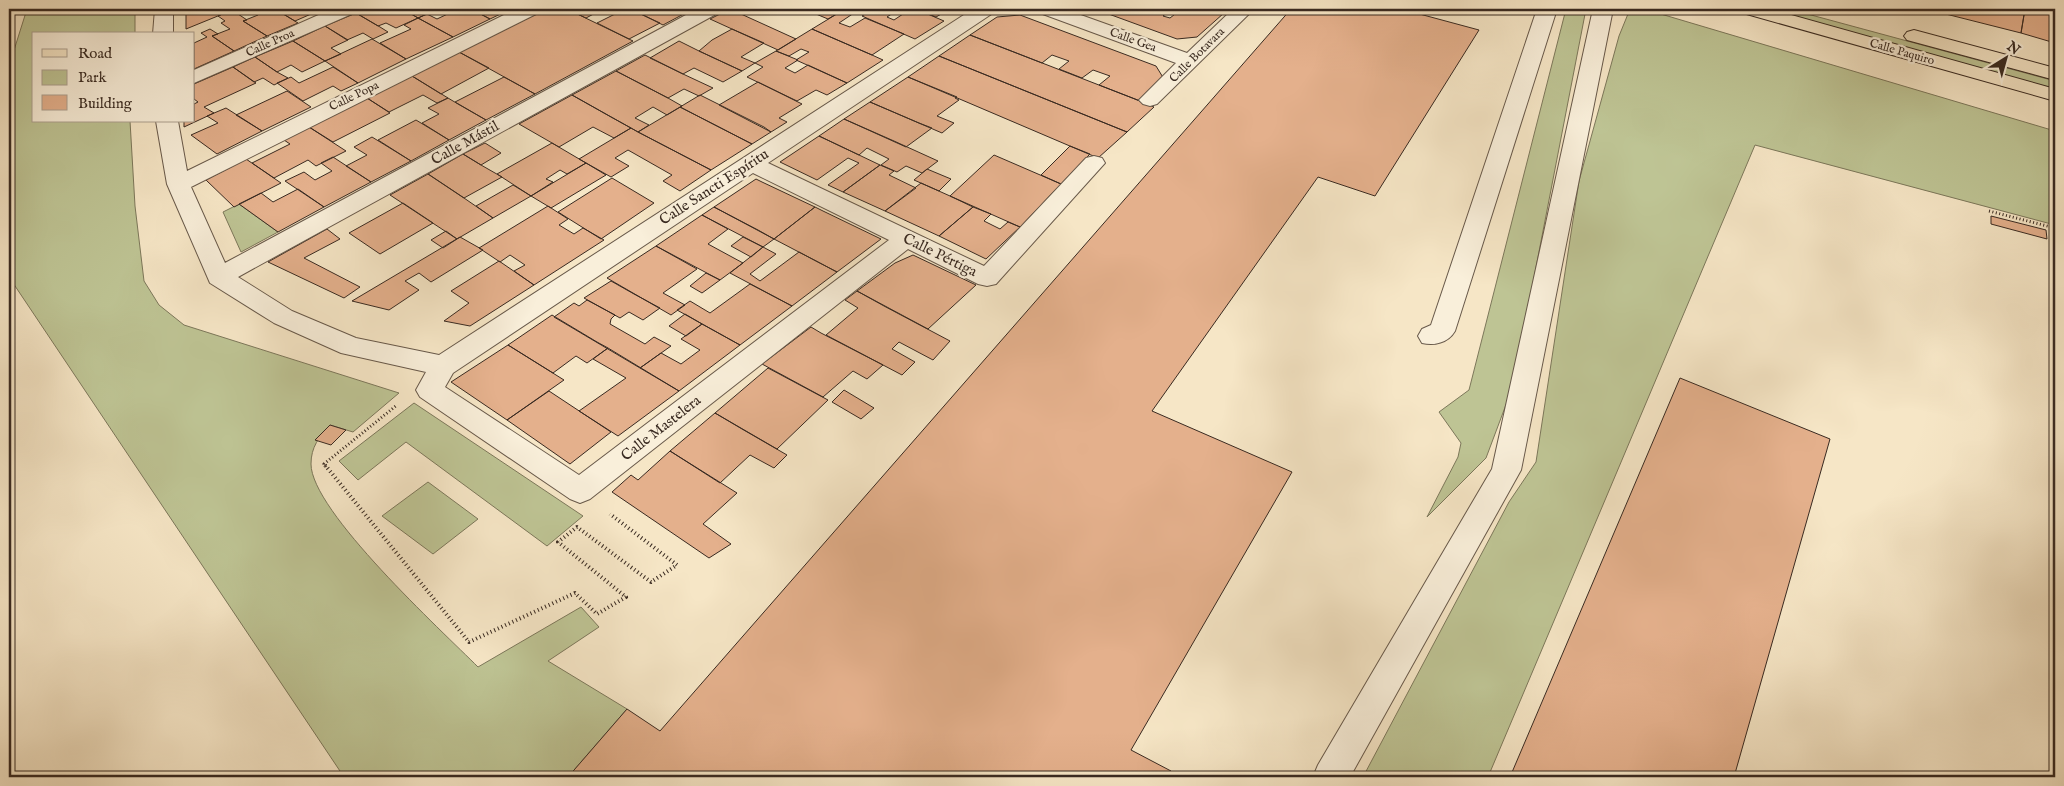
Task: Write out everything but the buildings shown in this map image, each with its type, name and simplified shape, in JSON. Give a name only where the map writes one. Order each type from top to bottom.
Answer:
[{"type":"main road","name":"Calle Paquiro","points":[[1750,9],[2055,95]]},
{"type":"main road","name":"Calle Paquiro","points":[[1814,9],[2055,74]]},
{"type":"street","points":[[163,32],[164,9]]},
{"type":"street","name":"Calle Proa","points":[[195,77],[347,9]]},
{"type":"street","name":"Calle Popa","points":[[178,184],[531,9]]},
{"type":"street","name":"Calle Mástil","points":[[219,277],[710,9]]},
{"type":"street","name":"Calle Sancti Espíritu","points":[[443,366],[986,9]]},
{"type":"street","name":"Calle Gea","points":[[1047,9],[1191,62]]},
{"type":"street","name":"Calle Botavara","points":[[1150,100],[1244,9]]},
{"type":"street","points":[[1431,336],[1442,332],[1548,9]]},
{"type":"street","points":[[1331,777],[1506,470],[1603,9]]},
{"type":"street","points":[[167,122],[178,184],[219,277],[283,317],[350,346],[443,366],[430,390],[580,491]]},
{"type":"street","name":"Calle Pértiga","points":[[751,163],[987,278],[1094,163]]},
{"type":"street","name":"Calle Mastelera","points":[[580,491],[907,238]]},
{"type":"path","points":[[1989,210],[2055,228]]},
{"type":"path","points":[[430,390],[408,396],[324,464],[469,642],[575,593],[597,614],[626,597],[558,542],[577,527],[651,582],[677,565],[580,491]]},
{"type":"green space","points":[[27,9],[135,9],[135,32],[32,32],[32,122],[130,122],[135,206],[144,281],[159,305],[184,325],[399,393],[353,432],[330,425],[316,443],[312,452],[311,464],[317,485],[332,510],[381,570],[478,667],[581,607],[599,627],[548,661],[627,709],[568,777],[344,777],[9,277],[9,66]]},
{"type":"green space","points":[[1566,9],[1586,9],[1513,386],[1486,458],[1427,517],[1458,457],[1461,443],[1439,412],[1469,390]]},
{"type":"green space","points":[[1630,9],[1644,9],[2055,131],[2055,225],[1755,145],[1488,777],[1363,777],[1509,502],[1536,462],[1579,181],[1619,36]]},
{"type":"green space","points":[[1766,9],[1789,9],[2055,81],[2055,90]]},
{"type":"green space","points":[[239,204],[278,232],[241,252],[223,212]]},
{"type":"green space","points":[[414,403],[583,516],[547,546],[406,442],[358,480],[339,461]]},
{"type":"green space","points":[[428,482],[478,519],[433,554],[382,516]]}]
